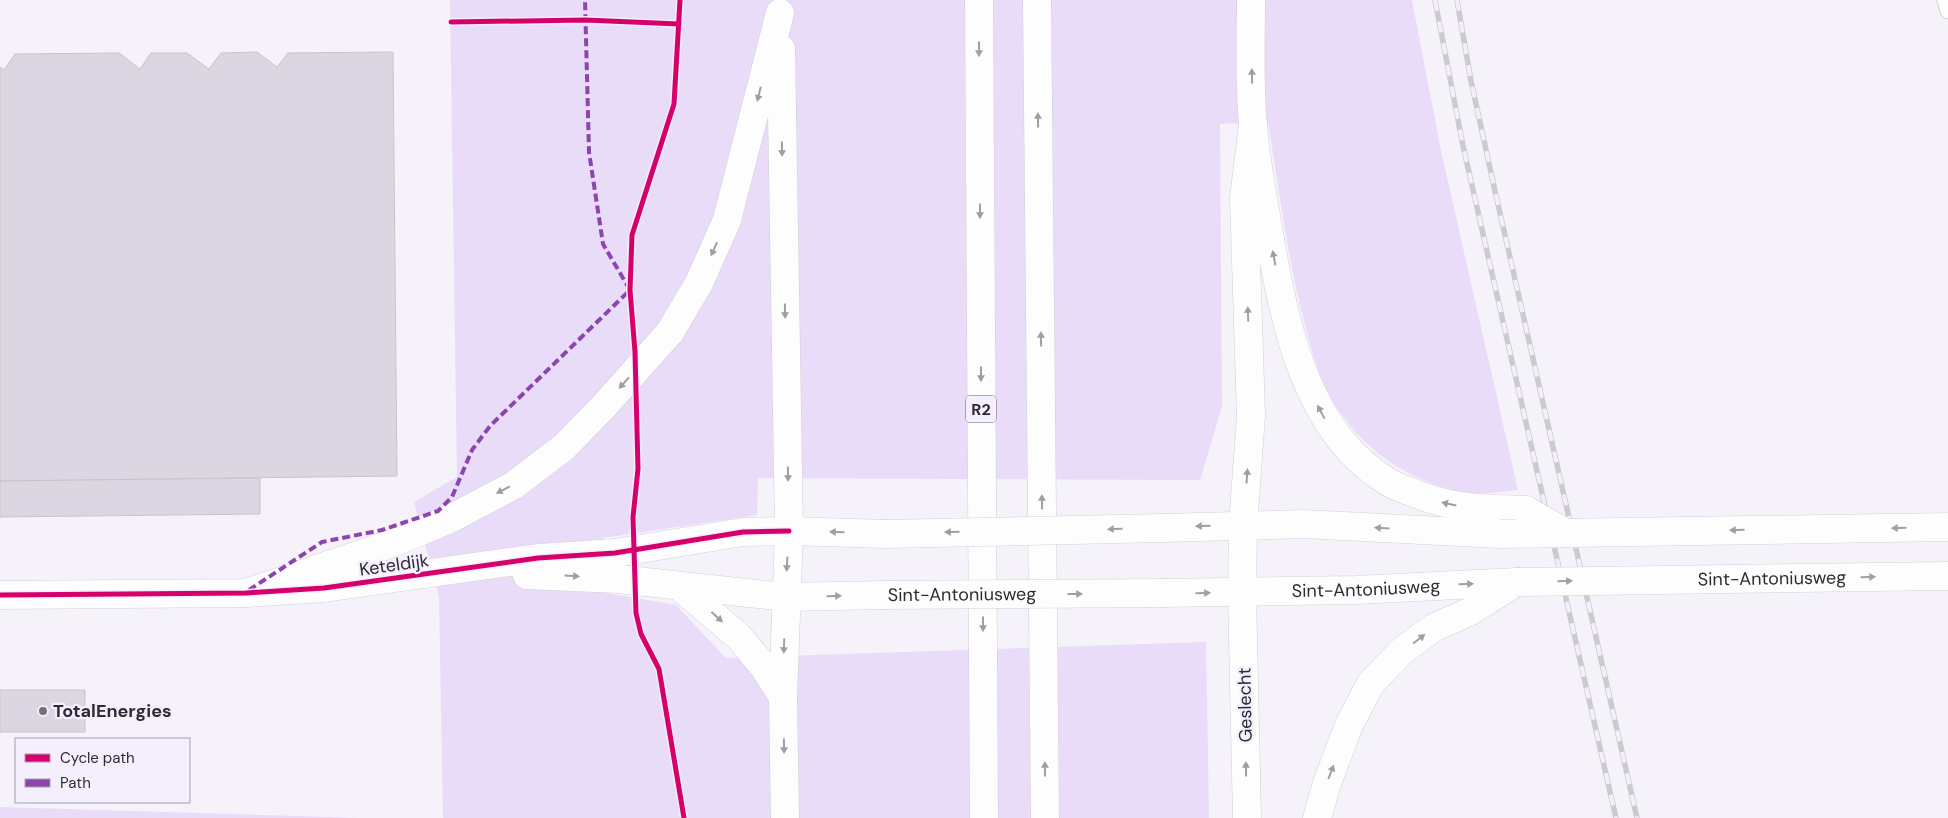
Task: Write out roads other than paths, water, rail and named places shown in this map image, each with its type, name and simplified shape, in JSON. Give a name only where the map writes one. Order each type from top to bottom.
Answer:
[{"type":"main road","name":"R2","points":[[979,0],[984,818]]},
{"type":"main road","points":[[1037,0],[1045,818]]},
{"type":"main road","points":[[1251,0],[1253,125],[1272,250],[1283,304],[1299,365],[1324,417],[1357,459],[1390,484],[1432,500],[1471,509],[1499,522]]},
{"type":"main road","points":[[780,6],[789,531],[785,597],[783,698],[785,818]]},
{"type":"main road","points":[[246,593],[390,544],[452,518],[514,484],[564,447],[605,405],[670,332],[699,283],[727,220],[780,6]]},
{"type":"main road","name":"Geslecht","points":[[1247,818],[1242,592],[1244,525],[1252,416],[1244,198],[1253,125]]},
{"type":"main road","points":[[789,531],[886,534],[1244,525],[1499,522],[1526,510],[1564,532],[1948,527]]},
{"type":"main road","name":"Keteldijk","points":[[0,595],[246,593],[324,588],[538,558],[615,553],[743,532],[789,531]]},
{"type":"main road","name":"Keteldijk","points":[[418,576],[552,575],[618,579],[785,597]]},
{"type":"main road","name":"Sint-Antoniusweg","points":[[785,597],[1356,590],[1517,582],[1948,576]]},
{"type":"main road","points":[[1316,818],[1327,782],[1349,725],[1371,683],[1401,652],[1433,628],[1469,612],[1517,582]]},
{"type":"main road","points":[[679,586],[739,637],[764,667],[783,698]]},
{"type":"lane","points":[[1945,0],[1948,11]]},
{"type":"railway","points":[[1435,0],[1463,146],[1616,818]]},
{"type":"railway","points":[[1457,0],[1471,81],[1495,191],[1637,818]]},
{"type":"place","name":"TotalEnergies","points":[[43,711]]}]
